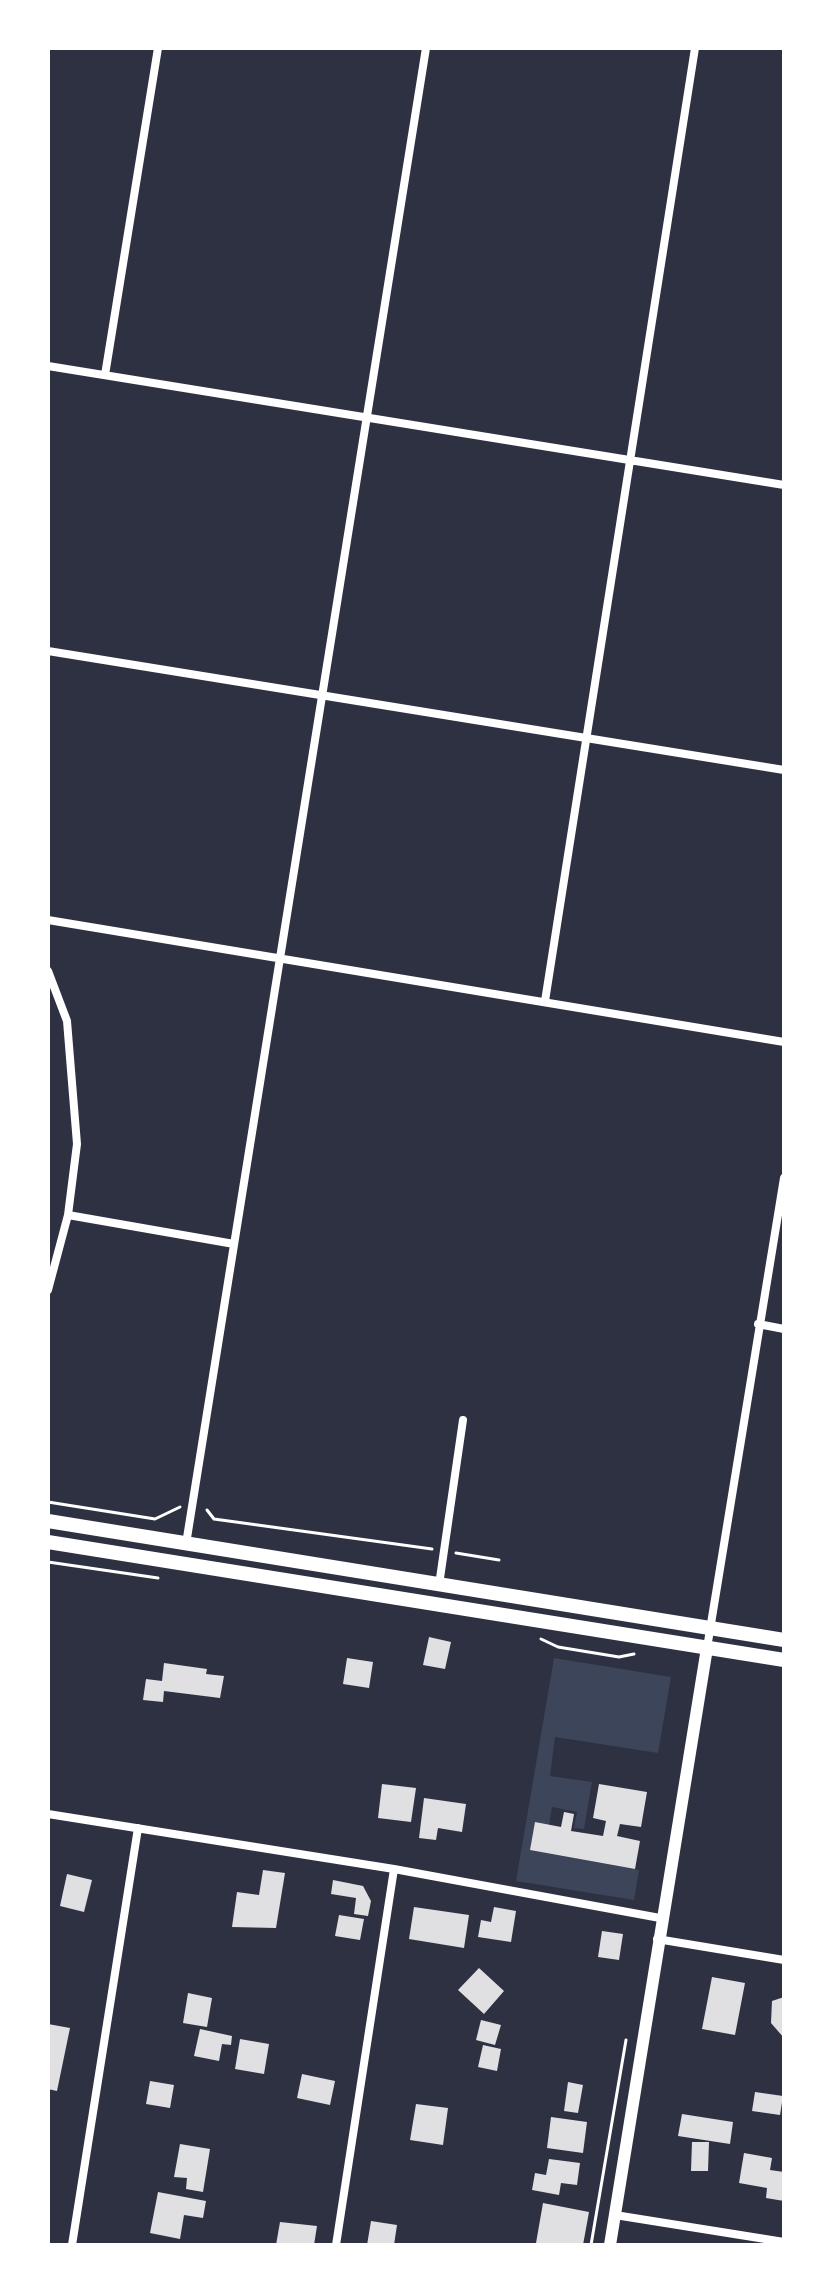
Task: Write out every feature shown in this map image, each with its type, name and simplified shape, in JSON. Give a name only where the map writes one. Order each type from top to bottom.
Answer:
[{"type":"main road","points":[[48,1521],[784,1640]]},
{"type":"main road","points":[[48,1542],[784,1660]]},
{"type":"street","points":[[105,375],[158,48]]},
{"type":"street","points":[[186,1545],[426,48]]},
{"type":"street","points":[[545,1001],[695,48]]},
{"type":"street","points":[[48,366],[784,485]]},
{"type":"street","points":[[48,651],[784,770]]},
{"type":"street","points":[[48,920],[784,1042]]},
{"type":"street","points":[[48,971],[67,1021],[77,1144],[68,1215],[48,1290]]},
{"type":"street","points":[[610,2245],[660,1918],[784,1178]]},
{"type":"street","points":[[68,1215],[234,1244]]},
{"type":"street","points":[[758,1324],[784,1329]]},
{"type":"street","points":[[439,1585],[463,1420]]},
{"type":"street","points":[[48,1814],[394,1869],[660,1918]]},
{"type":"street","points":[[72,2245],[138,1828]]},
{"type":"street","points":[[336,2245],[394,1869]]},
{"type":"street","points":[[657,1939],[784,1960]]},
{"type":"street","points":[[615,2215],[784,2242]]},
{"type":"path","points":[[48,1502],[155,1519],[174,1507],[205,1508],[214,1519],[499,1560]]},
{"type":"path","points":[[48,1562],[171,1580]]},
{"type":"path","points":[[534,1635],[558,1647],[619,1657],[643,1652]]},
{"type":"path","points":[[591,2245],[627,2032]]},
{"type":"shaded area","points":[[554,1658],[671,1677],[658,1753],[555,1737],[550,1776],[592,1782],[584,1829],[574,1828],[577,1812],[552,1807],[549,1825],[531,1850],[639,1870],[634,1900],[516,1881]]},
{"type":"building","points":[[429,1637],[451,1642],[445,1669],[423,1665]]},
{"type":"building","points":[[347,1658],[373,1662],[369,1688],[343,1684]]},
{"type":"building","points":[[164,1663],[207,1669],[206,1674],[224,1676],[220,1698],[164,1691],[163,1702],[143,1700],[146,1679],[162,1681]]},
{"type":"building","points":[[382,1784],[416,1788],[411,1822],[378,1818]]},
{"type":"building","points":[[599,1784],[647,1792],[641,1827],[620,1824],[617,1836],[640,1841],[635,1869],[530,1850],[535,1822],[561,1827],[564,1812],[574,1814],[571,1831],[603,1836],[606,1821],[593,1818]]},
{"type":"building","points":[[424,1798],[466,1804],[462,1832],[438,1828],[436,1840],[419,1838]]},
{"type":"building","points":[[263,1870],[285,1873],[276,1928],[232,1927],[237,1892],[259,1895]]},
{"type":"building","points":[[67,1874],[92,1880],[84,1912],[60,1906]]},
{"type":"building","points":[[333,1880],[363,1886],[371,1901],[368,1916],[354,1914],[356,1898],[331,1894]]},
{"type":"building","points":[[414,1907],[469,1915],[464,1948],[409,1939]]},
{"type":"building","points":[[494,1907],[516,1911],[511,1942],[478,1937],[481,1920],[491,1922]]},
{"type":"building","points":[[339,1915],[364,1919],[360,1940],[335,1936]]},
{"type":"building","points":[[602,1931],[623,1934],[619,1960],[598,1957]]},
{"type":"building","points":[[479,1968],[504,1991],[484,2014],[458,1990]]},
{"type":"building","points":[[712,1977],[745,1983],[735,2035],[702,2029]]},
{"type":"building","points":[[188,1993],[212,1998],[207,2027],[183,2023]]},
{"type":"building","points":[[784,1997],[784,2038],[771,2023],[772,2001]]},
{"type":"building","points":[[481,2020],[501,2025],[495,2045],[476,2040]]},
{"type":"building","points":[[48,2024],[70,2028],[57,2091],[48,2089]]},
{"type":"building","points":[[200,2029],[232,2036],[231,2045],[222,2044],[219,2061],[194,2056]]},
{"type":"building","points":[[240,2039],[269,2044],[264,2074],[235,2069]]},
{"type":"building","points":[[483,2045],[501,2049],[497,2071],[478,2067]]},
{"type":"building","points":[[302,2074],[335,2081],[330,2105],[297,2098]]},
{"type":"building","points":[[150,2081],[174,2085],[170,2108],[146,2104]]},
{"type":"building","points":[[568,2082],[583,2085],[578,2113],[564,2111]]},
{"type":"building","points":[[755,2092],[783,2096],[780,2115],[752,2111]]},
{"type":"building","points":[[416,2104],[448,2108],[443,2145],[410,2140]]},
{"type":"building","points":[[682,2114],[733,2122],[730,2144],[678,2136]]},
{"type":"building","points":[[551,2117],[587,2122],[583,2153],[547,2148]]},
{"type":"building","points":[[692,2142],[709,2142],[708,2171],[691,2171]]},
{"type":"building","points":[[180,2144],[210,2149],[203,2192],[186,2189],[187,2178],[174,2177]]},
{"type":"building","points":[[744,2153],[772,2158],[770,2170],[784,2172],[784,2201],[766,2198],[767,2188],[739,2183]]},
{"type":"building","points":[[549,2159],[580,2163],[577,2185],[561,2183],[559,2195],[532,2190],[535,2173],[546,2175]]},
{"type":"building","points":[[158,2192],[206,2201],[203,2218],[184,2215],[180,2239],[150,2233]]},
{"type":"building","points":[[543,2203],[589,2212],[583,2245],[536,2243]]},
{"type":"building","points":[[371,2221],[397,2225],[394,2245],[367,2245]]},
{"type":"building","points":[[280,2222],[317,2226],[314,2245],[276,2245]]}]
